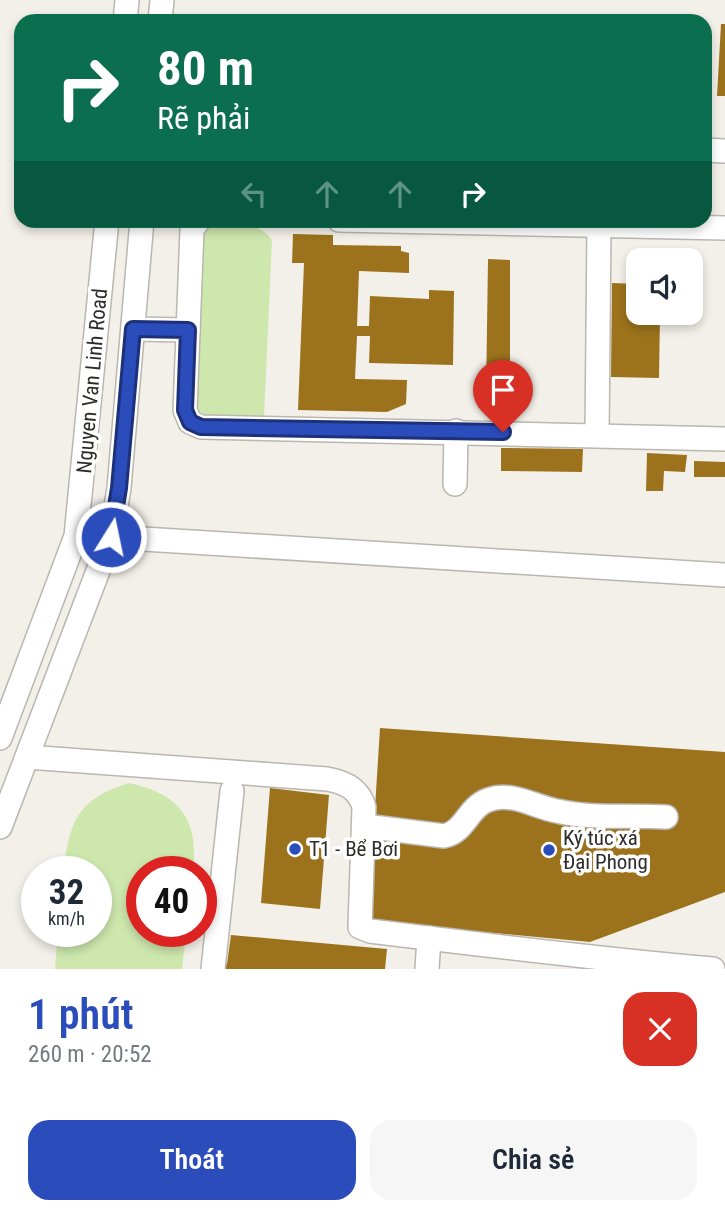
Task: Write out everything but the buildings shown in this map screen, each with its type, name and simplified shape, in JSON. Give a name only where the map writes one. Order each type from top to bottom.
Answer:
[{"type":"street","name":"Nguyen Van Linh Road","points":[[0,738],[76,536],[106,228]]},
{"type":"street","name":"Nguyen Van Linh Road","points":[[0,827],[111,537],[119,488],[141,228]]},
{"type":"street","points":[[193,228],[185,410],[190,422],[201,427],[725,439]]},
{"type":"street","points":[[597,435],[600,228]]},
{"type":"street","points":[[133,329],[188,330]]},
{"type":"street","points":[[455,484],[456,431]]},
{"type":"street","points":[[111,537],[725,575]]},
{"type":"street","points":[[27,757],[337,781],[361,796],[365,826],[360,927],[429,938],[444,937],[560,962],[596,959],[712,969]]},
{"type":"street","points":[[213,969],[232,791]]},
{"type":"street","points":[[365,826],[444,836],[456,832],[477,806],[499,798],[533,802],[560,812],[666,817]]},
{"type":"street","points":[[427,969],[429,938]]},
{"type":"green space","points":[[204,228],[257,228],[272,240],[264,418],[211,421],[199,411],[195,394],[199,234]]},
{"type":"green space","points":[[129,783],[161,794],[173,802],[189,823],[194,856],[126,856],[126,947],[184,947],[182,969],[55,969],[57,947],[112,947],[112,856],[66,856],[73,825],[79,814],[98,796]]},
{"type":"place","name":"T1 - Bể Bơi","points":[[295,849]]},
{"type":"place","name":"Ký túc xá Đại Phong","points":[[549,850]]},
{"type":"route","points":[[111,537],[119,488],[133,329],[188,330],[185,410],[190,422],[201,427],[503,432]]}]
